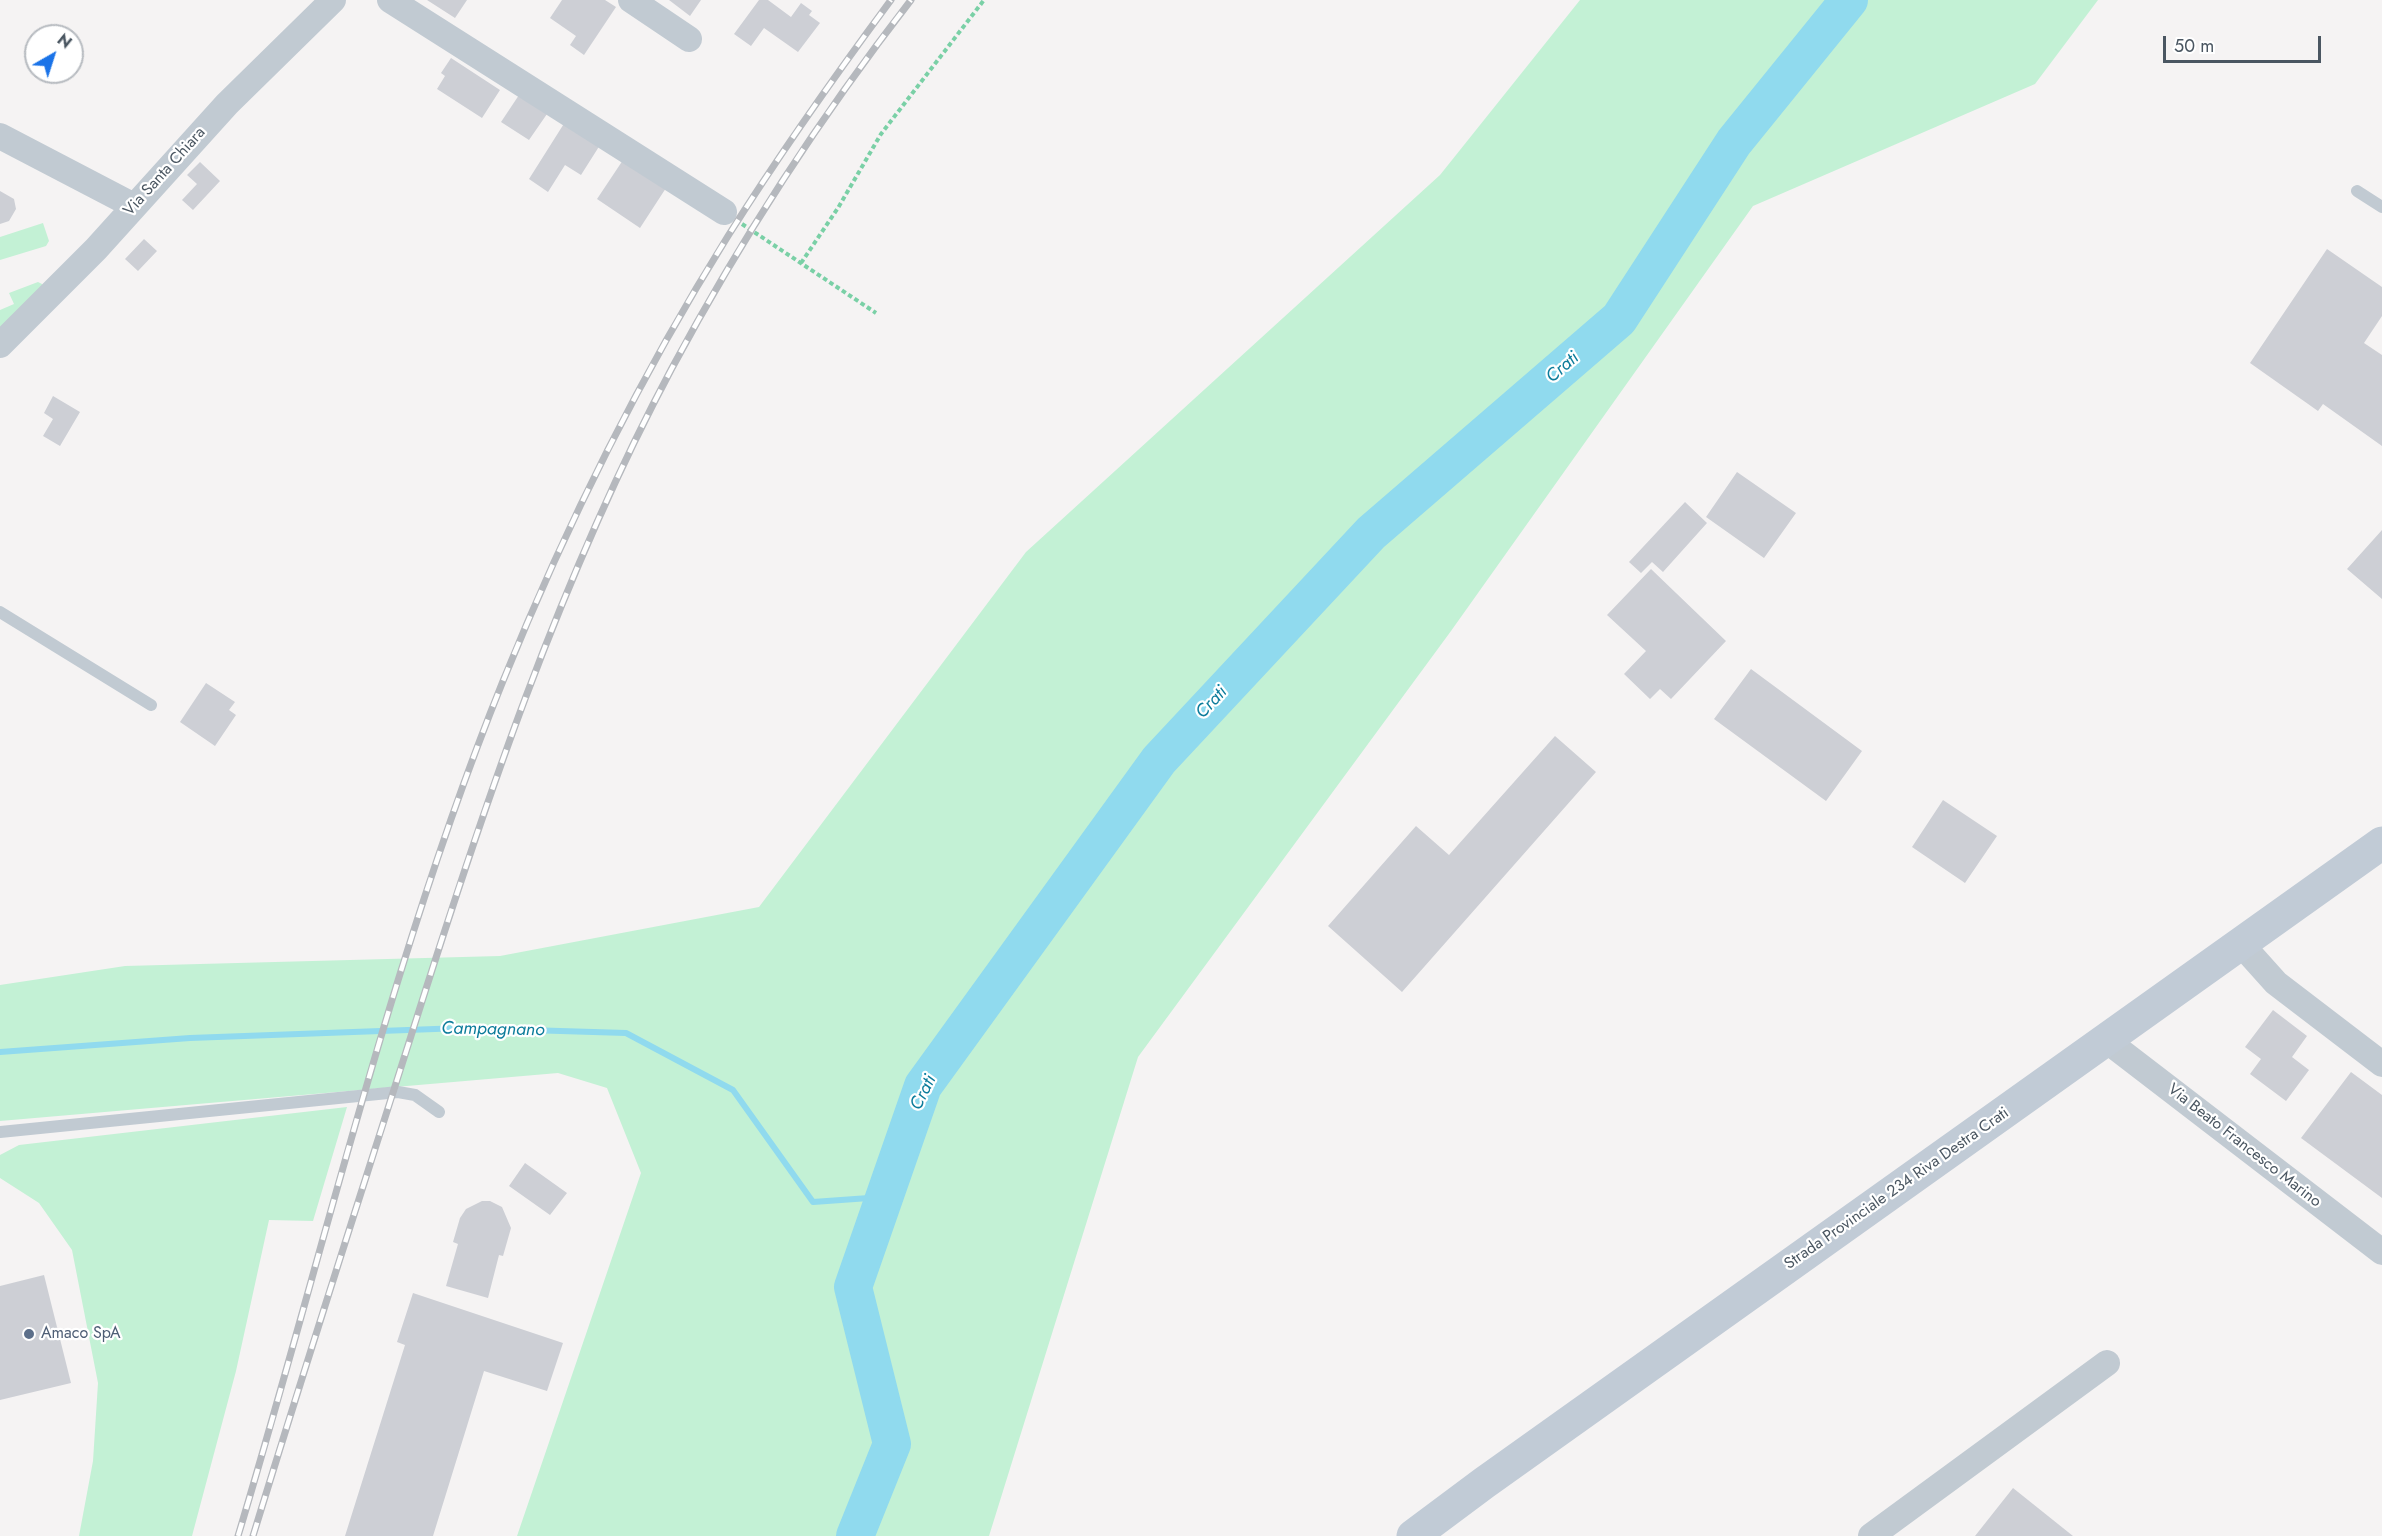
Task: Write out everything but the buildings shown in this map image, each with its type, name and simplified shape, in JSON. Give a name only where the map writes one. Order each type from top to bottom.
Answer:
[{"type":"main road","name":"Strada Provinciale 234 Riva Destra Crati","points":[[1413,1536],[1484,1483],[2382,843]]},
{"type":"street","name":"Via Santa Chiara","points":[[0,345],[96,249],[227,104],[333,0]]},
{"type":"street","points":[[390,0],[724,212]]},
{"type":"street","points":[[631,0],[689,39]]},
{"type":"street","points":[[0,136],[134,206]]},
{"type":"street","points":[[2241,944],[2276,984],[2382,1064]]},
{"type":"street","name":"Via Beato Francesco Marino","points":[[2106,1040],[2382,1252]]},
{"type":"street","points":[[1871,1536],[2107,1363]]},
{"type":"lane","points":[[2357,190],[2382,207]]},
{"type":"lane","points":[[0,612],[151,705]]},
{"type":"lane","points":[[0,1132],[398,1092],[416,1095],[439,1112]]},
{"type":"path","points":[[801,263],[838,208],[881,134],[984,0]]},
{"type":"path","points":[[724,212],[876,313]]},
{"type":"green space","points":[[1580,0],[2098,0],[2035,84],[1753,206],[1451,631],[1138,1057],[989,1536],[517,1536],[641,1173],[607,1088],[558,1073],[0,1121],[0,985],[125,966],[500,956],[759,907],[1026,552],[1440,175]]},
{"type":"green space","points":[[43,223],[49,241],[46,246],[0,260],[0,237]]},
{"type":"green space","points":[[38,282],[42,284],[42,294],[0,336],[0,310],[14,304],[9,293]]},
{"type":"green space","points":[[347,1107],[313,1221],[269,1220],[236,1371],[192,1536],[79,1536],[93,1461],[98,1383],[72,1250],[39,1203],[0,1178],[0,1155],[19,1145]]},
{"type":"waterway","name":"Crati","points":[[855,1536],[892,1444],[853,1287],[923,1086],[1159,760],[1371,533],[1619,319],[1734,142],[1849,0]]},
{"type":"waterway","name":"Campagnano","points":[[0,1052],[190,1038],[462,1028],[626,1033],[733,1090],[813,1202],[869,1198],[897,1162]]},
{"type":"railway","points":[[238,1536],[361,1106],[426,891],[463,786],[527,624],[578,510],[634,398],[696,289],[787,146],[891,0]]},
{"type":"railway","points":[[253,1536],[466,865],[526,696],[594,530],[631,448],[672,368],[754,225],[845,88],[911,0]]},
{"type":"place","name":"Amaco SpA","points":[[29,1334]]}]
